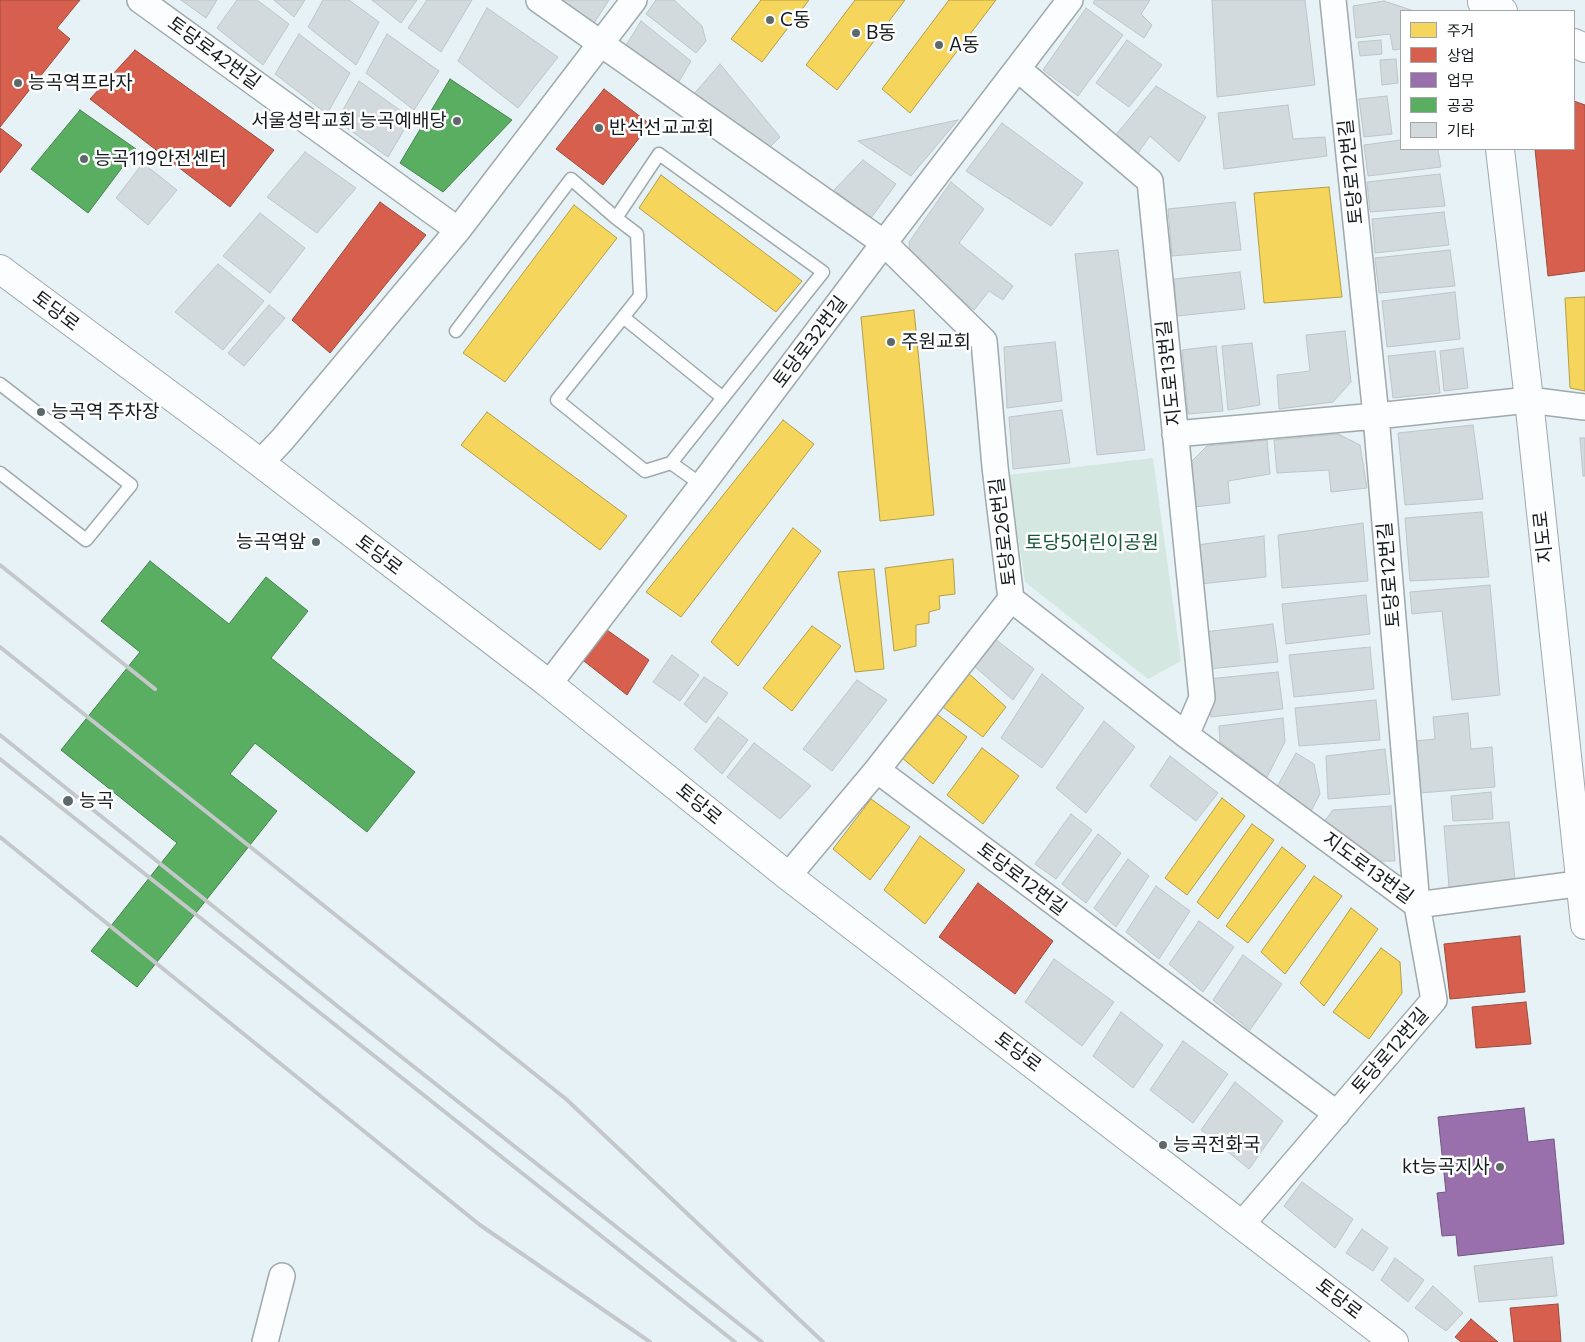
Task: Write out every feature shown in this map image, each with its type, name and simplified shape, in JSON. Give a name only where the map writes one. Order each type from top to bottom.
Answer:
[{"type":"main road","name":"지도로","points":[[1500,150],[1583,884],[1585,925]]},
{"type":"main road","name":"토당로","points":[[0,269],[260,464],[548,684],[788,876],[1394,1342]]},
{"type":"street","name":"토당로42번길","points":[[140,0],[458,230]]},
{"type":"street","points":[[540,0],[602,42]]},
{"type":"street","points":[[260,464],[458,230],[634,0]]},
{"type":"street","name":"토당로32번길","points":[[548,684],[702,485],[1070,0]]},
{"type":"street","name":"토당로12번길","points":[[1242,1224],[1434,1000],[1417,905],[1376,416],[1333,0]]},
{"type":"street","name":"토당로26번길","points":[[602,42],[884,243],[984,341],[995,467],[1011,599],[876,770],[788,876]]},
{"type":"street","name":"지도로13번길","points":[[1018,69],[1150,181],[1202,698],[1186,735]]},
{"type":"street","points":[[1175,434],[1529,400],[1585,407]]},
{"type":"street","name":"지도로13번길","points":[[1011,599],[1186,735],[1417,905],[1583,884]]},
{"type":"street","name":"토당로12번길","points":[[876,770],[1336,1114]]},
{"type":"street","points":[[265,1342],[282,1276]]},
{"type":"lane","points":[[456,331],[571,179],[616,218],[637,234],[640,296],[558,400],[644,471],[671,463],[823,272],[659,154],[616,218]]},
{"type":"lane","points":[[623,317],[723,398]]},
{"type":"lane","points":[[0,384],[131,485],[86,540],[0,473]]},
{"type":"lane","points":[[671,463],[702,485]]},
{"type":"green space","name":"토당5어린이공원","points":[[1153,458],[1181,661],[1148,679],[1025,582],[1008,475]]},
{"type":"building: 주거","name":"C동","points":[[761,0],[809,0],[762,62],[731,39]]},
{"type":"building: 주거","name":"B동","points":[[855,0],[905,0],[837,90],[806,65]]},
{"type":"building: 주거","name":"A동","points":[[949,0],[996,0],[910,113],[882,89]]},
{"type":"building: 주거","points":[[661,175],[802,281],[776,312],[639,208]]},
{"type":"building: 주거","points":[[1329,187],[1342,297],[1264,303],[1254,193]]},
{"type":"building: 주거","points":[[574,205],[617,238],[505,382],[463,353]]},
{"type":"building: 주거","points":[[1585,297],[1585,391],[1570,388],[1565,298]]},
{"type":"building: 주거","points":[[914,310],[934,515],[880,521],[861,317]]},
{"type":"building: 주거","points":[[487,412],[627,516],[600,550],[461,445]]},
{"type":"building: 주거","points":[[783,420],[814,444],[681,617],[646,592]]},
{"type":"building: 주거","points":[[793,528],[821,551],[738,666],[711,642]]},
{"type":"building: 주거","points":[[953,559],[955,594],[939,596],[940,609],[929,612],[929,623],[916,625],[916,646],[894,651],[885,568]]},
{"type":"building: 주거","points":[[874,569],[884,669],[855,672],[838,572]]},
{"type":"building: 주거","points":[[812,626],[841,646],[792,711],[763,688]]},
{"type":"building: 주거","points":[[967,672],[1006,707],[983,737],[939,704]]},
{"type":"building: 주거","points":[[934,712],[967,737],[933,784],[901,757]]},
{"type":"building: 주거","points":[[982,748],[1019,776],[983,824],[947,795]]},
{"type":"building: 주거","points":[[1222,798],[1245,816],[1187,895],[1165,878]]},
{"type":"building: 주거","points":[[871,799],[910,827],[870,880],[833,849]]},
{"type":"building: 주거","points":[[1252,824],[1274,840],[1218,919],[1197,902]]},
{"type":"building: 주거","points":[[920,836],[965,870],[925,924],[884,890]]},
{"type":"building: 주거","points":[[1282,847],[1306,866],[1248,943],[1226,926]]},
{"type":"building: 주거","points":[[1314,876],[1342,896],[1285,974],[1261,952]]},
{"type":"building: 주거","points":[[1351,908],[1378,929],[1324,1006],[1300,983]]},
{"type":"building: 주거","points":[[1381,948],[1400,962],[1402,993],[1369,1039],[1333,1012]]},
{"type":"building: 상업","name":"능곡역프라자","points":[[0,0],[80,0],[57,28],[70,39],[0,127]]},
{"type":"building: 상업","points":[[135,50],[274,150],[230,207],[90,99]]},
{"type":"building: 상업","points":[[604,89],[650,124],[603,185],[556,149]]},
{"type":"building: 상업","points":[[1575,101],[1585,105],[1585,271],[1548,276],[1535,150],[1575,150]]},
{"type":"building: 상업","name":"능곡역프라자","points":[[0,128],[22,145],[0,173]]},
{"type":"building: 상업","points":[[380,202],[426,235],[330,353],[292,320]]},
{"type":"building: 상업","points":[[607,630],[649,660],[627,695],[584,661]]},
{"type":"building: 상업","points":[[978,883],[1053,941],[1015,994],[939,937]]},
{"type":"building: 상업","points":[[1520,936],[1525,992],[1450,999],[1444,944]]},
{"type":"building: 상업","points":[[1526,1002],[1531,1044],[1476,1048],[1472,1007]]},
{"type":"building: 상업","points":[[1558,1304],[1561,1342],[1514,1342],[1510,1308]]},
{"type":"building: 상업","points":[[1471,1319],[1498,1342],[1461,1342],[1455,1337]]},
{"type":"building: 업무","name":"kt능곡지사","points":[[1524,1108],[1528,1142],[1554,1139],[1564,1244],[1458,1256],[1456,1235],[1442,1236],[1437,1193],[1446,1192],[1438,1117]]},
{"type":"building: 공공","points":[[450,79],[512,120],[443,192],[400,163]]},
{"type":"building: 공공","name":"능곡119안전센터","points":[[80,110],[136,149],[88,213],[31,169]]},
{"type":"building: 공공","points":[[150,561],[229,624],[266,577],[308,611],[271,658],[415,772],[367,832],[255,743],[230,774],[277,811],[137,987],[91,951],[177,843],[61,750],[140,652],[101,621]]},
{"type":"building: 기타","points":[[181,0],[217,0],[206,18]]},
{"type":"building: 기타","points":[[237,0],[257,0],[289,24],[263,65],[217,28]]},
{"type":"building: 기타","points":[[274,0],[305,0],[294,17]]},
{"type":"building: 기타","points":[[323,0],[349,0],[379,22],[356,65],[308,27]]},
{"type":"building: 기타","points":[[372,0],[417,0],[401,23]]},
{"type":"building: 기타","points":[[427,0],[472,0],[441,52],[408,28]]},
{"type":"building: 기타","points":[[562,0],[609,0],[594,23]]},
{"type":"building: 기타","points":[[656,0],[674,0],[702,26],[706,41],[696,53],[646,14]]},
{"type":"building: 기타","points":[[1095,0],[1150,0],[1141,14],[1152,25],[1144,38],[1093,3]]},
{"type":"building: 기타","points":[[1212,0],[1305,0],[1315,85],[1217,97]]},
{"type":"building: 기타","points":[[1384,1],[1411,10],[1400,10],[1400,49],[1393,50],[1390,34],[1356,38],[1353,6]]},
{"type":"building: 기타","points":[[487,8],[558,57],[518,108],[458,61]]},
{"type":"building: 기타","points":[[1086,8],[1123,35],[1078,96],[1043,70]]},
{"type":"building: 기타","points":[[641,21],[691,61],[677,85],[625,47]]},
{"type":"building: 기타","points":[[299,34],[350,73],[327,114],[275,74]]},
{"type":"building: 기타","points":[[387,34],[439,71],[414,110],[366,73]]},
{"type":"building: 기타","points":[[1127,40],[1162,65],[1129,107],[1096,83]]},
{"type":"building: 기타","points":[[1381,40],[1382,54],[1360,56],[1358,42]]},
{"type":"building: 기타","points":[[1396,59],[1398,83],[1382,85],[1380,60]]},
{"type":"building: 기타","points":[[720,64],[780,137],[770,147],[693,95]]},
{"type":"building: 기타","points":[[359,81],[411,118],[388,157],[337,121]]},
{"type":"building: 기타","points":[[1156,86],[1206,117],[1179,162],[1150,136],[1138,153],[1115,136]]},
{"type":"building: 기타","points":[[1387,96],[1392,134],[1364,137],[1359,99]]},
{"type":"building: 기타","points":[[1288,105],[1293,139],[1325,137],[1327,156],[1224,169],[1218,113]]},
{"type":"building: 기타","points":[[958,120],[911,176],[858,141]]},
{"type":"building: 기타","points":[[1002,123],[1083,183],[1051,226],[966,171]]},
{"type":"building: 기타","points":[[1400,140],[1400,150],[1438,150],[1441,167],[1368,176],[1364,145]]},
{"type":"building: 기타","points":[[305,152],[356,188],[317,233],[267,197]]},
{"type":"building: 기타","points":[[863,160],[896,184],[871,218],[834,190]]},
{"type":"building: 기타","points":[[143,163],[177,190],[148,225],[116,198]]},
{"type":"building: 기타","points":[[1440,174],[1445,206],[1370,212],[1367,182]]},
{"type":"building: 기타","points":[[951,182],[984,209],[959,243],[1013,286],[1003,300],[989,291],[974,310],[910,256],[909,242]]},
{"type":"building: 기타","points":[[1235,202],[1241,250],[1172,256],[1168,209]]},
{"type":"building: 기타","points":[[1444,212],[1449,245],[1375,253],[1372,219]]},
{"type":"building: 기타","points":[[260,213],[305,248],[270,293],[223,256]]},
{"type":"building: 기타","points":[[1118,250],[1145,450],[1097,455],[1075,254]]},
{"type":"building: 기타","points":[[1450,250],[1455,286],[1379,293],[1375,258]]},
{"type":"building: 기타","points":[[218,264],[264,301],[223,350],[175,312]]},
{"type":"building: 기타","points":[[1240,272],[1245,309],[1177,316],[1174,279]]},
{"type":"building: 기타","points":[[1455,292],[1460,339],[1387,347],[1382,301]]},
{"type":"building: 기타","points":[[269,305],[285,318],[244,366],[228,353]]},
{"type":"building: 기타","points":[[1345,331],[1351,382],[1333,402],[1279,409],[1277,375],[1310,371],[1306,335]]},
{"type":"building: 기타","points":[[1055,342],[1062,401],[1007,408],[1004,347]]},
{"type":"building: 기타","points":[[1252,343],[1260,405],[1228,410],[1222,346]]},
{"type":"building: 기타","points":[[1216,346],[1223,411],[1188,414],[1182,350]]},
{"type":"building: 기타","points":[[1463,348],[1468,388],[1444,391],[1440,351]]},
{"type":"building: 기타","points":[[1435,351],[1440,393],[1393,398],[1388,356]]},
{"type":"building: 기타","points":[[1062,410],[1070,463],[1013,469],[1009,417]]},
{"type":"building: 기타","points":[[1473,425],[1483,499],[1405,505],[1398,433]]},
{"type":"building: 기타","points":[[1338,434],[1360,445],[1367,488],[1331,492],[1329,470],[1277,473],[1274,440]]},
{"type":"building: 기타","points":[[1580,438],[1585,438],[1585,476],[1583,476]]},
{"type":"building: 기타","points":[[1267,440],[1270,474],[1228,481],[1230,503],[1194,507],[1190,463],[1207,446]]},
{"type":"building: 기타","points":[[1482,512],[1489,577],[1410,581],[1405,518]]},
{"type":"building: 기타","points":[[1363,523],[1368,581],[1282,588],[1278,535]]},
{"type":"building: 기타","points":[[1264,536],[1266,577],[1200,584],[1197,545]]},
{"type":"building: 기타","points":[[1490,585],[1500,695],[1452,700],[1442,611],[1412,614],[1410,592]]},
{"type":"building: 기타","points":[[1366,595],[1370,634],[1286,644],[1282,604]]},
{"type":"building: 기타","points":[[1273,624],[1278,662],[1208,669],[1204,632]]},
{"type":"building: 기타","points":[[995,639],[1034,669],[1013,700],[973,665]]},
{"type":"building: 기타","points":[[1370,647],[1374,689],[1294,697],[1289,655]]},
{"type":"building: 기타","points":[[672,655],[699,675],[680,701],[653,682]]},
{"type":"building: 기타","points":[[1278,672],[1283,709],[1211,717],[1208,679]]},
{"type":"building: 기타","points":[[1042,674],[1084,708],[1042,768],[1001,738]]},
{"type":"building: 기타","points":[[704,677],[728,693],[706,723],[684,704]]},
{"type":"building: 기타","points":[[857,680],[887,700],[832,771],[803,749]]},
{"type":"building: 기타","points":[[1376,700],[1380,740],[1299,746],[1295,708]]},
{"type":"building: 기타","points":[[1468,713],[1471,749],[1492,747],[1495,787],[1420,793],[1415,741],[1435,739],[1433,717]]},
{"type":"building: 기타","points":[[718,717],[748,740],[722,774],[694,749]]},
{"type":"building: 기타","points":[[1283,718],[1285,742],[1267,777],[1220,742],[1219,726]]},
{"type":"building: 기타","points":[[1104,721],[1135,747],[1086,813],[1056,788]]},
{"type":"building: 기타","points":[[754,743],[811,786],[780,819],[727,777]]},
{"type":"building: 기타","points":[[1385,749],[1390,794],[1328,799],[1326,756]]},
{"type":"building: 기타","points":[[1296,753],[1314,764],[1320,794],[1310,813],[1277,787]]},
{"type":"building: 기타","points":[[1170,756],[1218,793],[1196,821],[1150,786]]},
{"type":"building: 기타","points":[[1491,792],[1493,819],[1453,821],[1451,796]]},
{"type":"building: 기타","points":[[1391,806],[1395,861],[1375,861],[1323,823],[1333,810]]},
{"type":"building: 기타","points":[[1071,814],[1092,830],[1056,879],[1035,864]]},
{"type":"building: 기타","points":[[1509,822],[1515,880],[1449,887],[1444,826]]},
{"type":"building: 기타","points":[[1098,834],[1121,853],[1086,903],[1062,884]]},
{"type":"building: 기타","points":[[1128,859],[1149,876],[1116,927],[1094,908]]},
{"type":"building: 기타","points":[[1156,886],[1190,911],[1159,959],[1126,932]]},
{"type":"building: 기타","points":[[1199,921],[1234,947],[1203,992],[1169,964]]},
{"type":"building: 기타","points":[[1243,955],[1282,984],[1250,1030],[1213,1000]]},
{"type":"building: 기타","points":[[1054,959],[1114,1002],[1082,1046],[1025,1002]]},
{"type":"building: 기타","points":[[1121,1012],[1163,1045],[1133,1088],[1093,1056]]},
{"type":"building: 기타","points":[[1183,1041],[1228,1074],[1193,1123],[1150,1090]]},
{"type":"building: 기타","points":[[1235,1082],[1283,1121],[1249,1169],[1201,1130]]},
{"type":"building: 기타","points":[[1302,1182],[1353,1219],[1335,1248],[1284,1206]]},
{"type":"building: 기타","points":[[1362,1229],[1388,1248],[1373,1271],[1346,1253]]},
{"type":"building: 기타","points":[[1552,1257],[1557,1296],[1479,1302],[1474,1266]]},
{"type":"building: 기타","points":[[1395,1258],[1424,1280],[1408,1302],[1381,1280]]},
{"type":"building: 기타","points":[[1433,1286],[1463,1313],[1446,1331],[1415,1308]]},
{"type":"railway","points":[[0,565],[155,689]]},
{"type":"railway","points":[[0,647],[566,1099],[823,1342]]},
{"type":"railway","points":[[0,735],[351,1017],[762,1342]]},
{"type":"railway","points":[[0,759],[735,1342]]},
{"type":"railway","points":[[0,837],[480,1225],[650,1342]]},
{"type":"place","name":"C동","points":[[770,20]]},
{"type":"place","name":"B동","points":[[856,33]]},
{"type":"place","name":"A동","points":[[939,45]]},
{"type":"place","name":"능곡역프라자","points":[[18,83]]},
{"type":"place","name":"서울성락교회 능곡예배당","points":[[457,121]]},
{"type":"place","name":"반석선교교회","points":[[599,128]]},
{"type":"place","name":"능곡119안전센터","points":[[84,159]]},
{"type":"place","name":"주원교회","points":[[891,342]]},
{"type":"place","name":"능곡역 주차장","points":[[41,412]]},
{"type":"place","name":"능곡역앞","points":[[316,542]]},
{"type":"place","name":"능곡","points":[[68,801]]},
{"type":"place","name":"능곡전화국","points":[[1163,1145]]},
{"type":"place","name":"kt능곡지사","points":[[1500,1167]]}]
